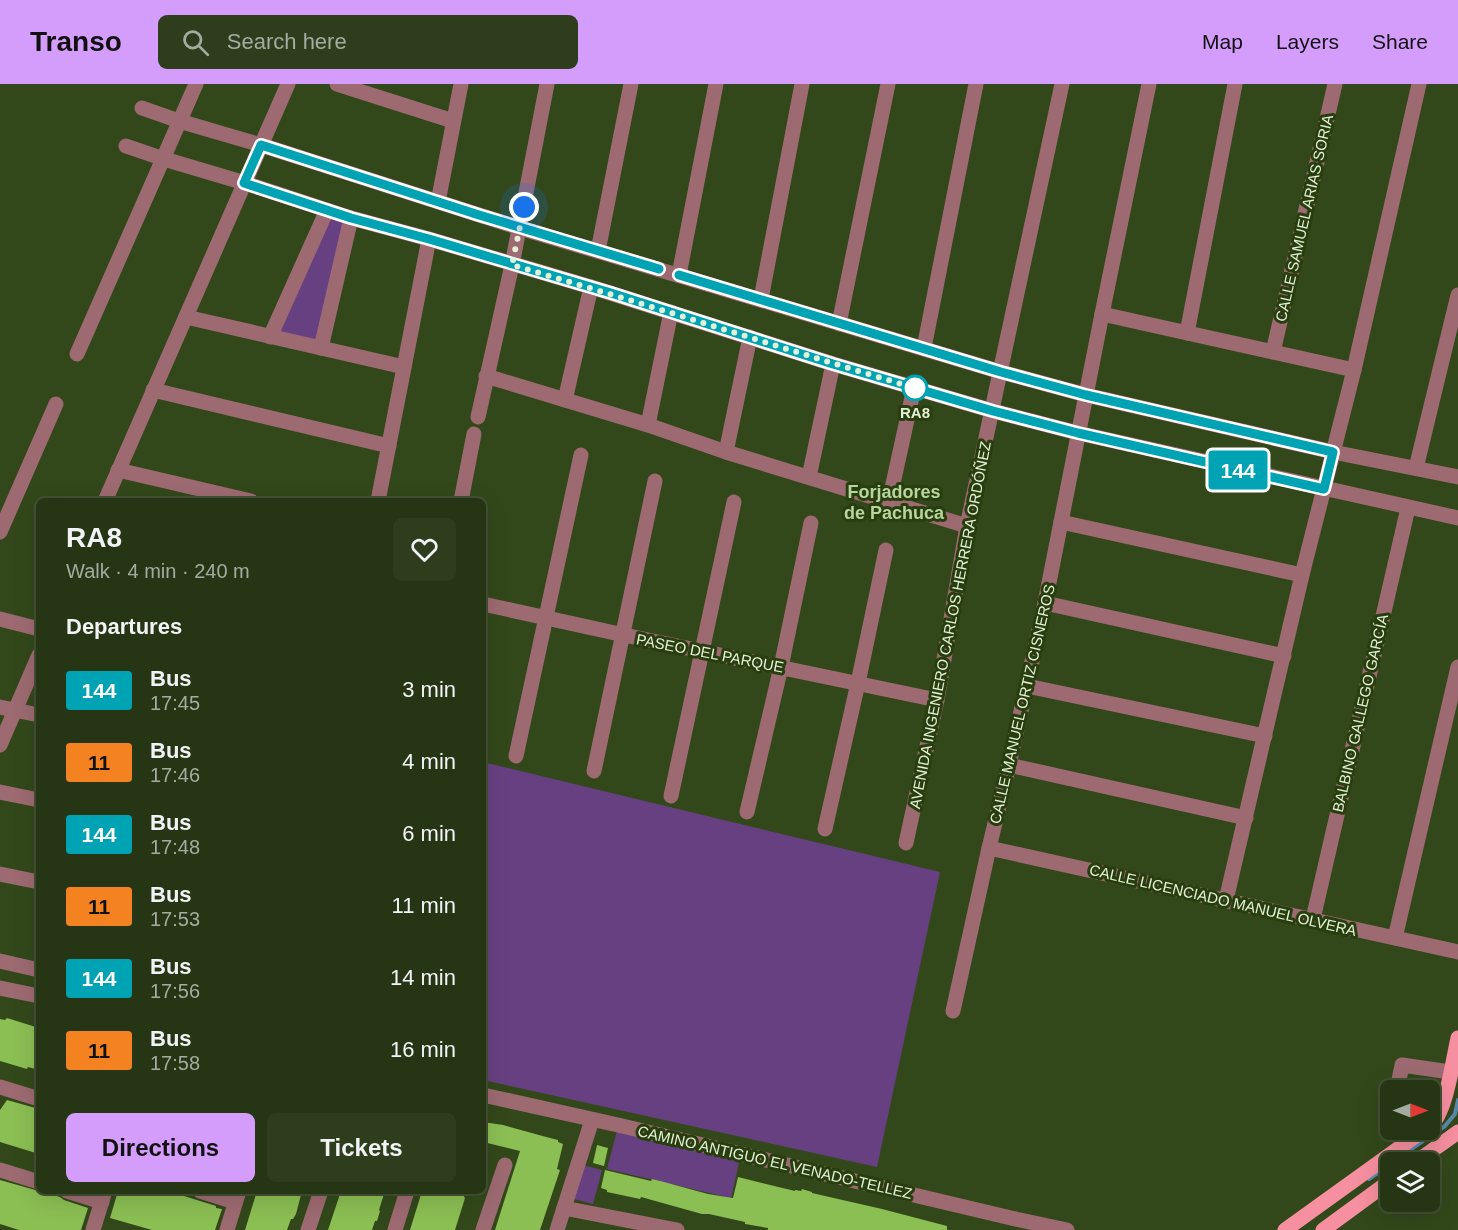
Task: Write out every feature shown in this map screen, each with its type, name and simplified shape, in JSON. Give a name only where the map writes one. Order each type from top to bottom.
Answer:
[{"type":"main road","points":[[1440,1096],[1450,1072],[1458,1038]]},
{"type":"main road","points":[[1430,1152],[1458,1132]]},
{"type":"main road","points":[[1285,1230],[1410,1140]]},
{"type":"main road","points":[[1323,1230],[1380,1188]]},
{"type":"street","points":[[77,354],[196,84]]},
{"type":"street","points":[[106,498],[288,84]]},
{"type":"street","points":[[337,84],[453,121]]},
{"type":"street","points":[[438,202],[461,84]]},
{"type":"street","points":[[478,417],[520,228],[547,84]]},
{"type":"street","points":[[598,251],[631,84]]},
{"type":"street","points":[[679,275],[716,84]]},
{"type":"street","points":[[761,299],[802,84]]},
{"type":"street","points":[[839,324],[888,84]]},
{"type":"street","points":[[924,348],[976,84]]},
{"type":"street","name":"AVENIDA INGENIERO CARLOS HERRERA ORDÓÑEZ","points":[[906,843],[937,700],[967,526],[1062,84]]},
{"type":"street","name":"CALLE MANUEL ORTIZ CISNEROS","points":[[953,1011],[1045,603],[1149,84]]},
{"type":"street","points":[[1187,333],[1235,84]]},
{"type":"street","name":"CALLE SAMUEL ARIAS SORIA","points":[[1273,352],[1335,84]]},
{"type":"street","points":[[1226,900],[1302,575],[1354,370],[1419,84]]},
{"type":"street","points":[[142,108],[520,228],[1001,372],[1086,395],[1333,452],[1458,477]]},
{"type":"street","points":[[126,146],[351,218],[591,287],[833,364],[993,411],[1078,433],[1458,518]]},
{"type":"street","points":[[270,337],[327,210]]},
{"type":"street","points":[[321,348],[351,218]]},
{"type":"street","points":[[379,498],[429,239]]},
{"type":"street","points":[[565,400],[591,287]]},
{"type":"street","points":[[1416,468],[1458,295]]},
{"type":"street","points":[[648,425],[671,312]]},
{"type":"street","points":[[1102,314],[1354,370]]},
{"type":"street","points":[[186,317],[404,367]]},
{"type":"street","points":[[726,452],[750,337]]},
{"type":"street","points":[[809,477],[833,364]]},
{"type":"street","points":[[486,376],[967,526]]},
{"type":"street","points":[[889,502],[914,388]]},
{"type":"street","points":[[153,390],[389,446]]},
{"type":"street","points":[[0,532],[56,404]]},
{"type":"street","points":[[462,498],[474,434]]},
{"type":"street","points":[[516,756],[581,455]]},
{"type":"street","points":[[118,470],[238,498]]},
{"type":"street","points":[[594,771],[656,481]]},
{"type":"street","points":[[671,796],[734,502]]},
{"type":"street","name":"BALBINO GALLEGO GARCÍA","points":[[1312,919],[1408,508]]},
{"type":"street","points":[[1061,522],[1302,575]]},
{"type":"street","points":[[747,812],[781,667],[811,523]]},
{"type":"street","points":[[825,829],[886,550]]},
{"type":"street","points":[[1045,603],[1284,656]]},
{"type":"street","name":"PASEO DEL PARQUE","points":[[486,605],[937,700]]},
{"type":"street","points":[[0,619],[36,628]]},
{"type":"street","points":[[0,745],[36,662]]},
{"type":"street","points":[[1395,938],[1458,667]]},
{"type":"street","points":[[1027,686],[1265,736]]},
{"type":"street","points":[[0,707],[36,714]]},
{"type":"street","points":[[1009,765],[1246,818]]},
{"type":"street","points":[[0,792],[36,799]]},
{"type":"street","name":"CALLE LICENCIADO MANUEL OLVERA","points":[[989,848],[1458,952]]},
{"type":"street","points":[[0,874],[36,881]]},
{"type":"street","points":[[0,961],[36,968]]},
{"type":"street","points":[[0,988],[36,995]]},
{"type":"street","points":[[1399,1080],[1402,1065],[1450,1072]]},
{"type":"street","points":[[0,1087],[36,1098]]},
{"type":"street","name":"CAMINO ANTIGUO EL VENADO-TELLEZ","points":[[486,1096],[1047,1228],[1067,1230]]},
{"type":"street","points":[[557,1230],[592,1120]]},
{"type":"street","points":[[483,1230],[489,1191],[505,1165]]},
{"type":"street","points":[[0,1170],[36,1181]]},
{"type":"street","points":[[85,1194],[103,1197],[93,1230]]},
{"type":"street","points":[[308,1230],[320,1194]]},
{"type":"street","points":[[395,1230],[406,1194]]},
{"type":"street","points":[[227,1230],[237,1196]]},
{"type":"street","points":[[564,1208],[668,1229]]},
{"type":"shaded area","points":[[327,214],[348,220],[316,341],[273,334]]},
{"type":"shaded area","points":[[486,763],[940,872],[877,1167],[486,1081]]},
{"type":"shaded area","points":[[618,1127],[740,1158],[731,1198],[607,1169]]},
{"type":"shaded area","points":[[582,1165],[602,1170],[593,1204],[574,1199]]},
{"type":"building","points":[[7,1018],[36,1027],[36,1069],[28,1067],[27,1069],[0,1061],[0,1019]]},
{"type":"building","points":[[7,1100],[36,1108],[36,1153],[0,1142],[0,1110]]},
{"type":"building","points":[[486,1122],[558,1140],[563,1144],[557,1169],[560,1170],[540,1230],[495,1230],[520,1151],[486,1143]]},
{"type":"building","points":[[597,1145],[608,1148],[604,1166],[593,1163]]},
{"type":"building","points":[[605,1170],[733,1198],[738,1177],[795,1191],[802,1189],[882,1209],[947,1226],[947,1230],[768,1230],[768,1228],[745,1224],[745,1222],[702,1214],[641,1197],[640,1199],[607,1192],[601,1188]]},
{"type":"building","points":[[0,1180],[36,1190],[36,1194],[49,1194],[88,1208],[81,1230],[19,1230],[0,1224]]},
{"type":"building","points":[[117,1194],[178,1194],[222,1209],[215,1230],[152,1230],[110,1218]]},
{"type":"building","points":[[256,1194],[301,1194],[296,1214],[291,1219],[287,1230],[245,1230]]},
{"type":"building","points":[[340,1194],[384,1194],[377,1221],[372,1230],[328,1230]]},
{"type":"building","points":[[421,1194],[465,1194],[455,1230],[410,1230]]},
{"type":"waterway","points":[[1407,1152],[1445,1126],[1455,1114],[1458,1100]]},
{"type":"waterway","points":[[1369,1179],[1380,1171]]},
{"type":"bus line","name":"144","points":[[659,269],[479,215],[261,145],[244,183],[351,218],[611,293],[833,364],[993,411],[1078,433],[1324,489],[1333,452],[1086,395],[1001,372],[679,275]]},
{"type":"place","name":"RA8","points":[[915,388]]},
{"type":"district","name":"Forjadores de Pachuca","points":[[894,502]]},
{"type":"route","points":[[524,207],[512,265],[591,287],[915,388]]}]
